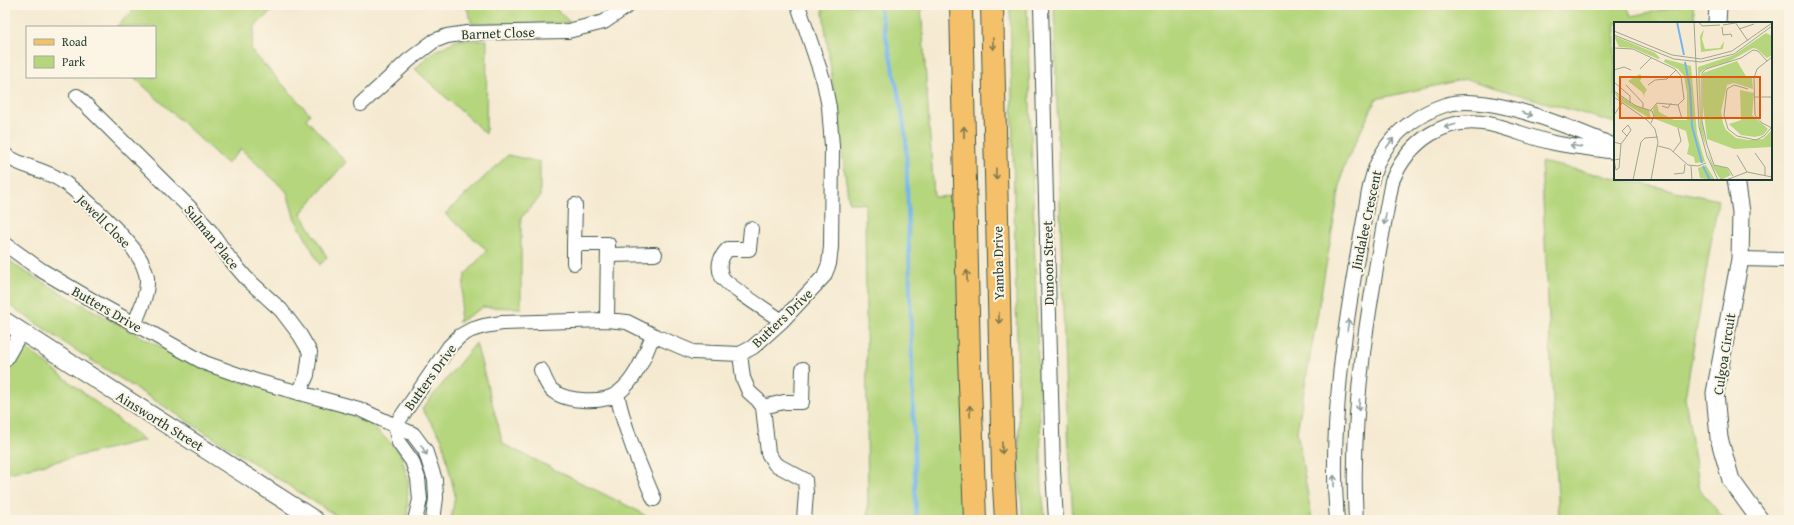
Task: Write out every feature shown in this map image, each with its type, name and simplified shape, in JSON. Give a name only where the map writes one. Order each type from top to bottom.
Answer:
[{"type":"main road","points":[[961,5],[969,357],[975,520]]},
{"type":"main road","name":"Yamba Drive","points":[[992,5],[1006,520]]},
{"type":"street","name":"Barnet Close","points":[[361,104],[408,60],[434,41],[447,36],[467,33],[568,31],[604,22],[628,5]]},
{"type":"street","name":"Butters Drive","points":[[395,426],[449,347],[460,336],[471,330],[502,323],[607,320],[627,322],[653,335],[694,352],[740,354],[753,347],[782,321],[824,276],[829,264],[831,247],[832,146],[829,107],[824,82],[798,5]]},
{"type":"street","name":"Dunoon Street","points":[[1041,5],[1053,470],[1056,520]]},
{"type":"street","points":[[1718,5],[1718,22]]},
{"type":"street","name":"Sulman Place","points":[[77,96],[191,209],[211,232],[229,258],[246,278],[281,310],[300,335],[310,352],[307,375],[299,393]]},
{"type":"street","name":"Jindalee Crescent","points":[[1336,520],[1334,483],[1342,364],[1357,257],[1372,177],[1381,154],[1397,134],[1420,116],[1446,104],[1468,102],[1490,103],[1559,123],[1614,146]]},
{"type":"street","name":"Jindalee Crescent","points":[[1356,520],[1354,484],[1355,452],[1367,326],[1392,181],[1399,164],[1414,146],[1431,133],[1451,125],[1470,122],[1489,124],[1554,143],[1614,152]]},
{"type":"street","name":"Jewell Close","points":[[5,155],[21,165],[56,177],[68,186],[124,237],[139,256],[147,278],[145,297],[134,325]]},
{"type":"street","name":"Culgoa Circuit","points":[[1736,180],[1741,212],[1740,259],[1715,394],[1719,438],[1731,480],[1760,520]]},
{"type":"street","points":[[574,205],[574,263]]},
{"type":"street","points":[[750,229],[749,249],[728,249],[722,256],[719,267],[723,279],[782,321]]},
{"type":"street","name":"Butters Drive","points":[[5,244],[41,270],[134,325],[205,363],[256,381],[359,409],[413,434],[425,450],[432,466],[435,480],[436,498],[433,520]]},
{"type":"street","points":[[574,244],[608,244],[607,320]]},
{"type":"street","points":[[608,255],[655,254]]},
{"type":"street","points":[[1740,259],[1789,260]]},
{"type":"street","name":"Ainsworth Street","points":[[5,321],[315,520]]},
{"type":"street","points":[[5,360],[21,332]]},
{"type":"street","points":[[541,370],[552,391],[572,400],[594,400],[617,394],[628,383],[644,357],[653,335]]},
{"type":"street","points":[[740,354],[743,378],[749,392],[763,407],[768,452],[775,464],[805,480],[806,493],[804,520]]},
{"type":"street","points":[[763,407],[784,402],[802,402],[803,369]]},
{"type":"street","points":[[617,394],[624,424],[633,452],[654,499]]},
{"type":"street","points":[[395,426],[399,444],[412,461],[418,478],[420,500],[415,520]]},
{"type":"green space","points":[[139,5],[278,5],[255,26],[251,50],[310,114],[306,119],[346,162],[301,213],[327,257],[320,265],[294,217],[287,192],[241,149],[227,164],[135,78],[156,78],[156,26],[117,26]]},
{"type":"green space","points":[[466,5],[551,5],[571,23],[472,24]]},
{"type":"green space","points":[[822,5],[921,5],[934,197],[958,196],[971,520],[868,520],[865,203],[849,203]]},
{"type":"green space","points":[[1010,5],[1027,5],[1042,488],[1045,520],[1023,520],[1020,489]]},
{"type":"green space","points":[[1054,5],[1626,5],[1632,16],[1684,5],[1693,5],[1695,22],[1614,22],[1614,123],[1466,79],[1376,99],[1343,169],[1297,431],[1312,520],[1073,520],[1065,374]]},
{"type":"green space","points":[[457,40],[487,40],[486,134],[415,69],[433,52]]},
{"type":"green space","points":[[508,155],[540,162],[540,197],[521,218],[521,308],[483,307],[459,322],[465,275],[487,250],[445,214]]},
{"type":"green space","points":[[1541,162],[1614,178],[1614,180],[1625,180],[1718,200],[1685,398],[1700,490],[1725,520],[1559,520]]},
{"type":"green space","points":[[5,257],[19,268],[72,299],[155,344],[228,378],[319,403],[368,422],[400,452],[408,479],[407,520],[343,520],[74,349],[5,302]]},
{"type":"green space","points":[[20,343],[144,440],[5,474],[5,367]]},
{"type":"green space","points":[[476,343],[503,444],[638,511],[651,520],[451,520],[455,495],[442,439],[422,409]]},
{"type":"waterway","points":[[879,5],[901,106],[906,139],[916,520]]}]
